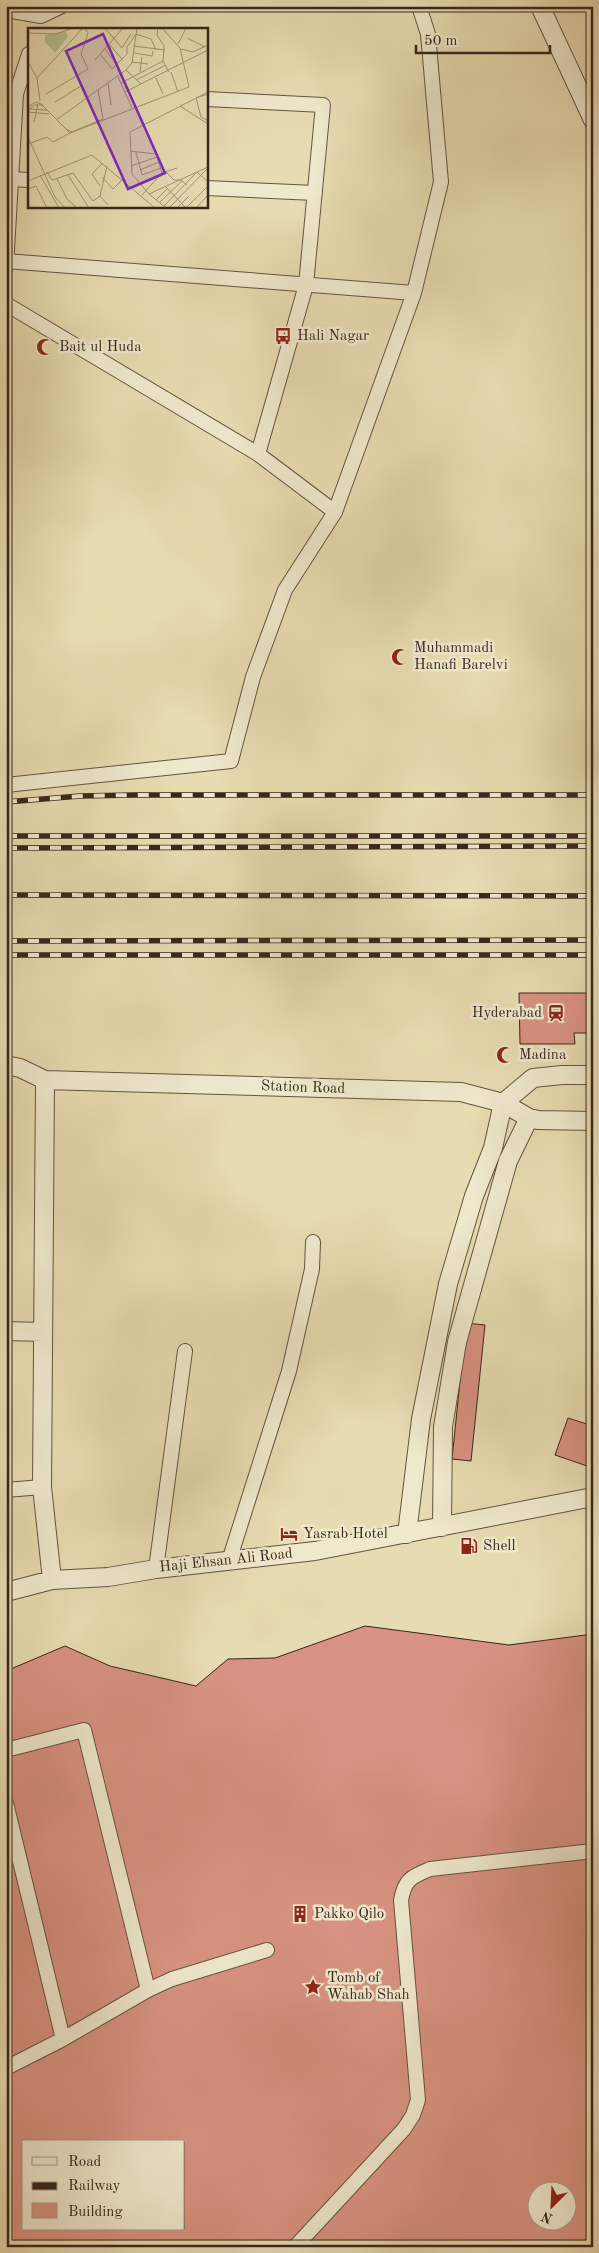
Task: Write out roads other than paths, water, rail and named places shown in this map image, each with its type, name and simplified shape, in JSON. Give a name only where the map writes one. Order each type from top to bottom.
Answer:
[{"type":"street","points":[[6,10],[39,22],[62,6]]},
{"type":"street","points":[[6,785],[230,761],[253,677],[284,590],[335,512],[414,293],[441,182],[428,34],[419,6]]},
{"type":"street","points":[[540,6],[593,120]]},
{"type":"street","points":[[6,267],[11,179],[28,60]]},
{"type":"street","points":[[208,99],[323,105],[306,284],[258,454]]},
{"type":"street","points":[[11,179],[28,180]]},
{"type":"street","points":[[208,188],[314,193]]},
{"type":"street","points":[[6,261],[414,293]]},
{"type":"street","points":[[6,304],[258,454],[335,512]]},
{"type":"street","name":"Station Road","points":[[6,1065],[20,1068],[45,1080],[461,1092],[503,1103],[530,1118]]},
{"type":"street","points":[[407,1534],[421,1419],[448,1284],[474,1196],[492,1148],[503,1103],[533,1078],[562,1075],[593,1075]]},
{"type":"street","points":[[45,1080],[42,1488],[52,1580]]},
{"type":"street","points":[[442,1527],[443,1427],[457,1342],[508,1161],[530,1118],[538,1120],[593,1121]]},
{"type":"street","points":[[229,1561],[289,1371],[312,1269],[313,1242]]},
{"type":"street","points":[[6,1332],[43,1332]]},
{"type":"street","points":[[156,1568],[185,1351]]},
{"type":"street","points":[[6,1490],[42,1488]]},
{"type":"street","name":"Haji Ehsan Ali Road","points":[[6,1592],[52,1580],[108,1577],[156,1568],[315,1552],[593,1497]]},
{"type":"street","points":[[6,1750],[84,1730],[148,1990]]},
{"type":"street","points":[[6,1803],[63,2039]]},
{"type":"street","points":[[295,2247],[404,2129],[413,2115],[418,2100],[401,1900],[404,1886],[411,1877],[430,1869],[593,1851]]},
{"type":"street","points":[[6,2068],[63,2039],[148,1990],[195,1971],[267,1950]]},
{"type":"railway","points":[[6,802],[80,796],[135,795],[593,795]]},
{"type":"railway","points":[[6,836],[593,836]]},
{"type":"railway","points":[[6,848],[593,846]]},
{"type":"railway","points":[[6,895],[593,896]]},
{"type":"railway","points":[[6,941],[593,940]]},
{"type":"railway","points":[[6,955],[593,955]]},
{"type":"place","name":"Hali Nagar","points":[[283,336]]},
{"type":"place","name":"Bait ul Huda","points":[[45,347]]},
{"type":"place","name":"Muhammadi Hanafi Barelvi","points":[[400,657]]},
{"type":"place","name":"Hyderabad","points":[[556,1013]]},
{"type":"place","name":"Madina","points":[[505,1055]]},
{"type":"place","name":"Yasrab Hotel","points":[[289,1534]]},
{"type":"place","name":"Shell","points":[[469,1546]]},
{"type":"place","name":"Pakko Qilo","points":[[300,1914]]},
{"type":"place","name":"Tomb of Wahab Shah","points":[[313,1987]]}]
